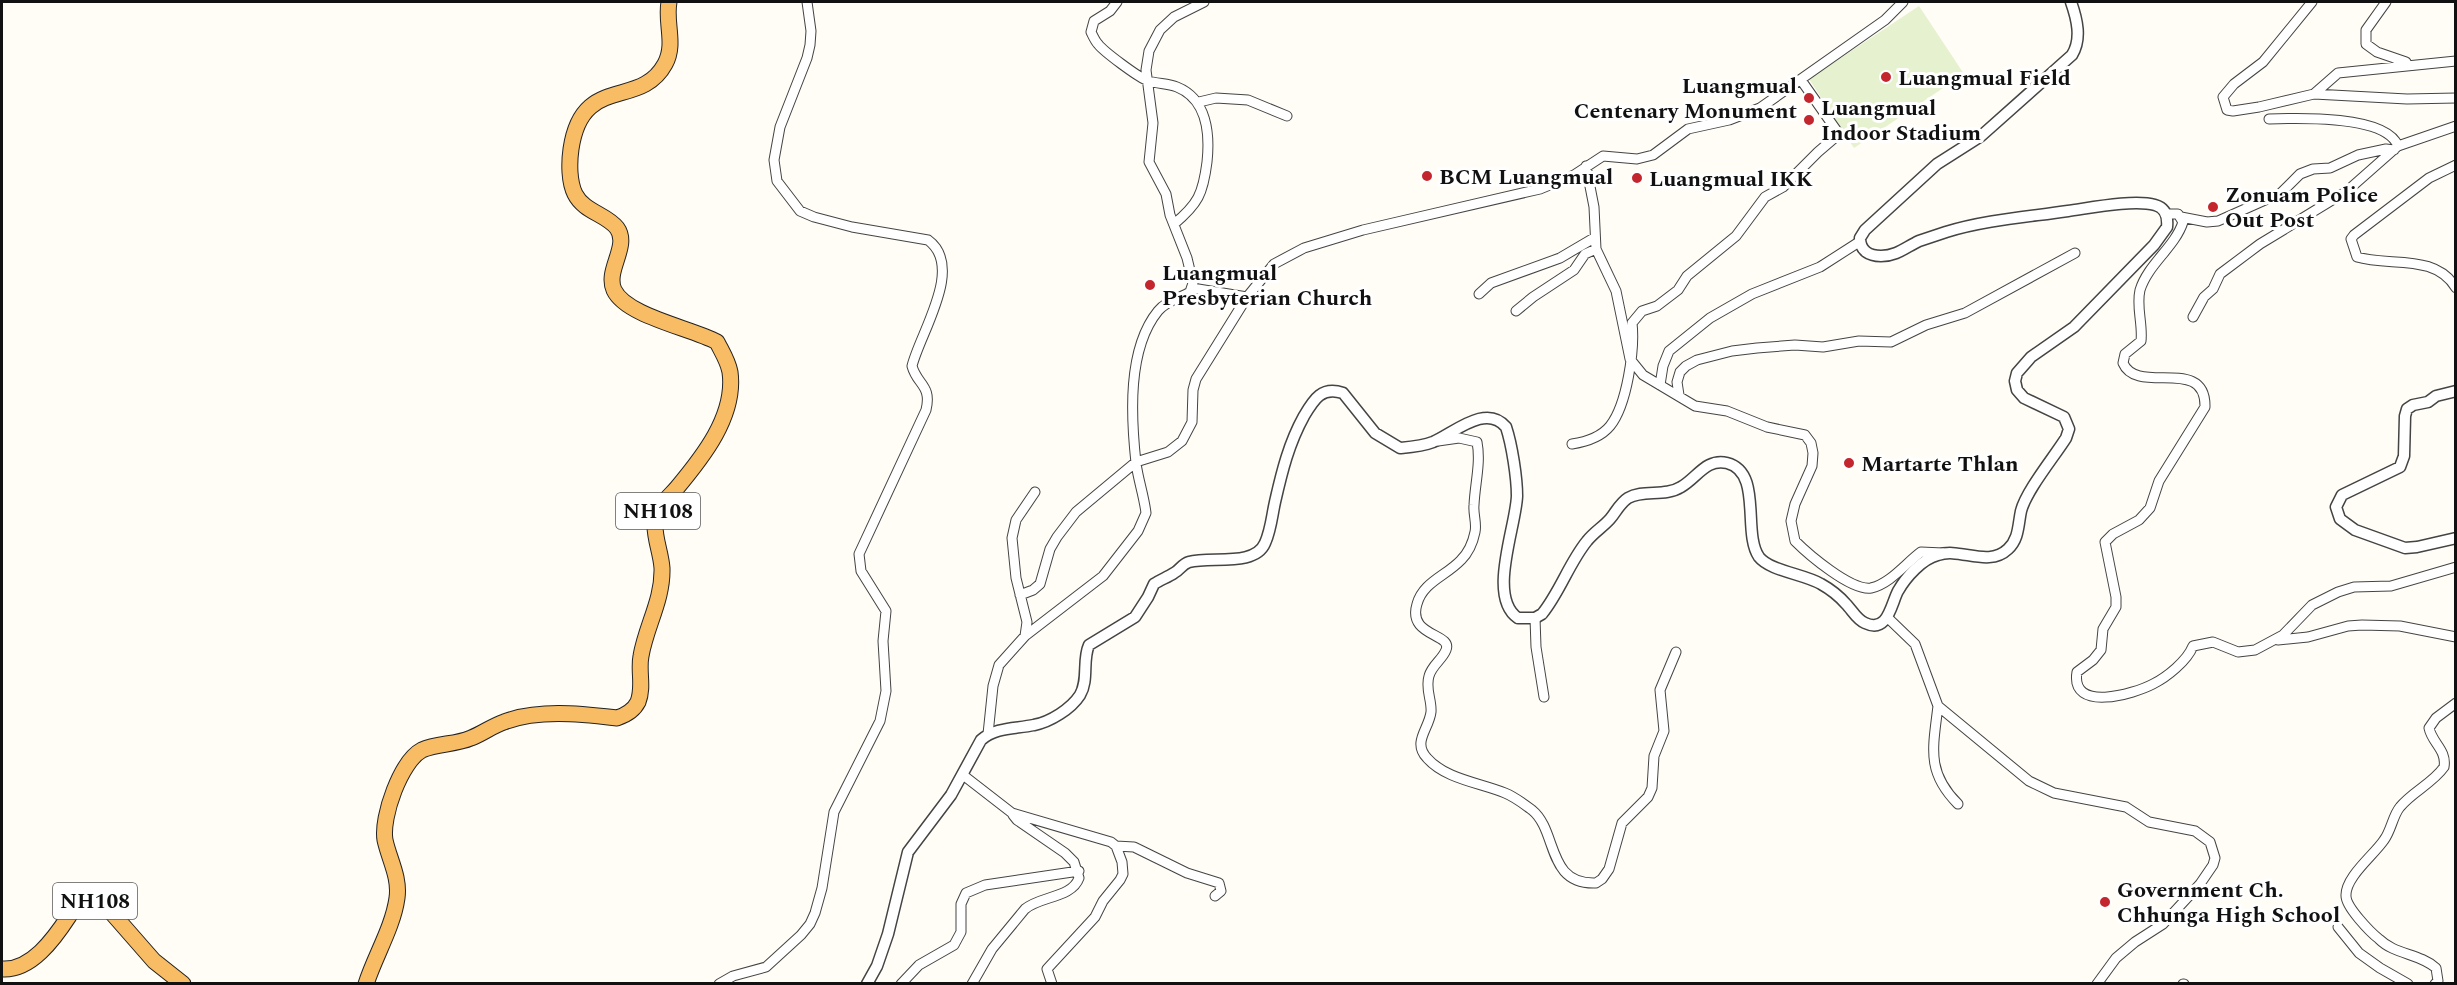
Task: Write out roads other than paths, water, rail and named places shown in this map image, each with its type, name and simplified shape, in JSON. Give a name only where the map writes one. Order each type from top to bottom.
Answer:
[{"type":"highway","name":"NH108","points":[[366,984],[397,897],[396,876],[385,842],[385,823],[393,794],[414,755],[433,746],[469,739],[502,722],[520,717],[550,714],[617,718],[626,715],[638,702],[641,656],[656,609],[661,583],[662,568],[655,523],[658,512],[662,502],[702,455],[722,422],[728,402],[730,372],[717,342],[626,304],[617,296],[612,285],[612,274],[621,242],[620,233],[608,220],[582,204],[575,194],[570,165],[575,129],[586,109],[594,103],[652,79],[660,72],[670,50],[667,10],[669,2]]},
{"type":"highway","name":"NH108","points":[[2,969],[19,968],[31,961],[62,926],[74,907],[94,901],[105,905],[154,962],[183,984]]},
{"type":"street","points":[[719,984],[733,976],[766,967],[810,924],[822,888],[834,812],[880,722],[886,691],[883,648],[886,611],[861,571],[859,554],[927,410],[926,387],[914,374],[912,366],[941,285],[941,255],[937,247],[928,240],[852,227],[814,217],[800,211],[777,181],[774,160],[780,127],[810,45],[811,31],[807,2]]},
{"type":"street","points":[[1117,2],[1110,12],[1094,21],[1091,32],[1097,44],[1146,80],[1177,87],[1199,102],[1203,111],[1208,154],[1204,182],[1198,200],[1190,211],[1174,225]]},
{"type":"street","points":[[1192,288],[1187,258],[1174,225],[1166,194],[1149,162],[1153,123],[1146,80],[1149,51],[1160,30],[1174,17],[1204,2]]},
{"type":"street","points":[[1020,595],[1033,590],[1040,584],[1050,549],[1076,513],[1136,462],[1168,453],[1182,441],[1192,422],[1193,390],[1196,380],[1247,297],[1274,264],[1294,252],[1373,227],[1540,189],[1574,175],[1603,156],[1637,159],[1653,155],[1688,129],[1730,120],[1760,108],[1885,20],[1903,2]]},
{"type":"street","points":[[1660,385],[1663,366],[1669,351],[1710,318],[1752,294],[1820,267],[1859,242],[1865,230],[1936,164],[1981,136],[2072,55],[2078,46],[2078,37],[2071,2]]},
{"type":"street","points":[[2312,2],[2263,62],[2234,84],[2223,98],[2227,110],[2233,111],[2314,94],[2407,99],[2456,98]]},
{"type":"street","points":[[2386,2],[2366,30],[2366,44],[2377,52],[2414,64]]},
{"type":"street","points":[[2314,94],[2338,73],[2456,61]]},
{"type":"street","points":[[1572,444],[1598,436],[1610,426],[1622,396],[1633,346],[1632,322],[1642,311],[1657,306],[1678,290],[1687,276],[1736,236],[1765,197],[1783,188],[1839,134],[1801,80]]},
{"type":"street","points":[[1199,102],[1216,98],[1248,100],[1287,116]]},
{"type":"street","points":[[2269,119],[2349,121],[2391,135],[2396,148]]},
{"type":"street","points":[[2166,213],[2207,222],[2218,221],[2281,193],[2300,174],[2313,169],[2330,168],[2358,155],[2396,148],[2456,126]]},
{"type":"street","points":[[2193,317],[2204,297],[2214,289],[2220,274],[2260,244],[2347,191],[2396,148]]},
{"type":"street","points":[[2456,165],[2429,178],[2354,234],[2351,239],[2357,257],[2427,265],[2439,270],[2456,288]]},
{"type":"street","points":[[1586,166],[1594,207],[1596,249],[1616,291],[1630,359],[1643,375],[1679,395],[1685,402],[1695,406],[1727,411],[1767,427],[1805,435],[1811,443],[1812,466],[1795,504],[1791,531],[1795,541],[1843,578],[1870,588],[1885,581],[1921,552],[1992,557],[2009,548],[2015,539],[2024,505],[2066,438],[2069,429],[2064,417],[2024,398],[2017,390],[2015,381],[2017,373],[2031,357],[2074,327],[2154,245],[2167,227],[2166,213],[2156,205],[2144,204],[2101,207],[1985,222],[1918,242],[1902,252],[1889,255],[1874,256],[1867,253],[1859,242]]},
{"type":"street","points":[[2181,217],[2182,228],[2141,288],[2139,299],[2141,341],[2125,354],[2123,363],[2130,372],[2136,375],[2152,379],[2175,377],[2191,382],[2204,393],[2205,407],[2159,481],[2150,508],[2139,520],[2113,534],[2105,542],[2116,607],[2103,628],[2101,650],[2078,672],[2076,680],[2084,693],[2090,697],[2104,698],[2121,695],[2155,683],[2189,656],[2193,646],[2213,642],[2243,653],[2266,646],[2283,635],[2312,605],[2338,592],[2354,587],[2391,586],[2456,567]]},
{"type":"street","points":[[1479,294],[1491,283],[1560,258],[1594,238]]},
{"type":"street","points":[[1516,311],[1574,270],[1585,254],[1596,249]]},
{"type":"street","points":[[1679,395],[1677,382],[1680,372],[1697,360],[1732,351],[1757,348],[1795,345],[1823,347],[1859,341],[1891,342],[1926,325],[1965,313],[2075,253]]},
{"type":"street","points":[[867,984],[877,966],[888,934],[908,852],[946,802],[976,748],[988,734],[995,673],[1008,654],[1026,636],[1102,576],[1138,531],[1146,513],[1136,462],[1133,379],[1142,341],[1158,311],[1192,288],[1247,297]]},
{"type":"street","points":[[988,734],[1040,724],[1058,714],[1075,700],[1083,688],[1086,652],[1089,645],[1135,618],[1154,584],[1176,573],[1189,562],[1206,559],[1246,558],[1262,549],[1288,451],[1314,399],[1328,391],[1343,393],[1375,433],[1400,448],[1459,438],[1477,442],[1480,457],[1473,507],[1475,530],[1471,544],[1463,558],[1424,589],[1416,607],[1415,618],[1421,628],[1444,639],[1447,646],[1446,652],[1429,674],[1427,687],[1431,710],[1422,735],[1421,746],[1427,758],[1445,771],[1508,794],[1534,812],[1541,820],[1556,860],[1562,869],[1580,880],[1596,883],[1602,879],[1615,853],[1622,823],[1648,797],[1652,788],[1654,756],[1664,730],[1660,690],[1676,652]]},
{"type":"street","points":[[2456,391],[2436,396],[2428,402],[2413,405],[2407,409],[2404,456],[2400,467],[2342,495],[2336,507],[2337,514],[2346,525],[2405,548],[2417,548],[2456,538]]},
{"type":"street","points":[[1433,442],[1464,425],[1485,418],[1501,421],[1506,427],[1517,496],[1506,552],[1506,599],[1512,614],[1518,618],[1535,618],[1548,606],[1587,540],[1623,502],[1639,494],[1661,493],[1681,487],[1710,464],[1718,462],[1728,463],[1736,468],[1746,483],[1754,547],[1763,561],[1821,584],[1844,602],[1862,622],[1875,625],[1888,618],[1899,590],[1911,574],[1927,560],[1943,553]]},
{"type":"street","points":[[1026,636],[1028,622],[1012,556],[1012,538],[1016,520],[1035,492]]},
{"type":"street","points":[[1535,618],[1536,647],[1544,696]]},
{"type":"street","points":[[1888,618],[1915,644],[1933,699],[1938,706],[2018,773],[2041,788],[2073,797],[2126,807],[2149,822],[2195,831],[2210,842],[2215,858],[2208,874],[2163,924],[2135,942],[2116,958],[2097,984]]},
{"type":"street","points":[[2276,640],[2308,637],[2348,626],[2362,625],[2400,626],[2456,637]]},
{"type":"street","points":[[2437,983],[2436,968],[2429,962],[2391,948],[2376,938],[2351,909],[2345,897],[2355,875],[2384,841],[2394,824],[2398,809],[2444,767],[2444,756],[2429,728],[2436,718],[2456,703]]},
{"type":"street","points":[[1938,706],[1934,750],[1938,780],[1958,804]]},
{"type":"street","points":[[963,775],[1012,813],[1017,820],[1065,853],[1074,862],[1078,871],[1078,882],[1071,889],[1032,904],[1022,912],[992,949],[972,984]]},
{"type":"street","points":[[1012,813],[1098,838],[1116,846],[1134,847],[1187,873],[1219,883],[1221,891],[1215,896]]},
{"type":"street","points":[[1052,984],[1047,971],[1048,966],[1095,917],[1102,901],[1120,880],[1123,867],[1116,846]]},
{"type":"street","points":[[901,984],[919,965],[954,945],[961,932],[961,904],[966,893],[985,885],[1078,871]]},
{"type":"street","points":[[2338,927],[2359,953],[2409,984]]},
{"type":"place","name":"Luangmual Field","points":[[1886,77]]},
{"type":"place","name":"Luangmual Centenary Monument","points":[[1809,98]]},
{"type":"place","name":"Luangmual Indoor Stadium","points":[[1809,120]]},
{"type":"place","name":"BCM Luangmual","points":[[1427,176]]},
{"type":"place","name":"Luangmual IKK","points":[[1637,178]]},
{"type":"place","name":"Zonuam Police Out Post","points":[[2213,207]]},
{"type":"place","name":"Luangmual Presbyterian Church","points":[[1150,285]]},
{"type":"place","name":"Martarte Thlan","points":[[1849,463]]},
{"type":"place","name":"Government Ch. Chhunga High School","points":[[2105,902]]}]
